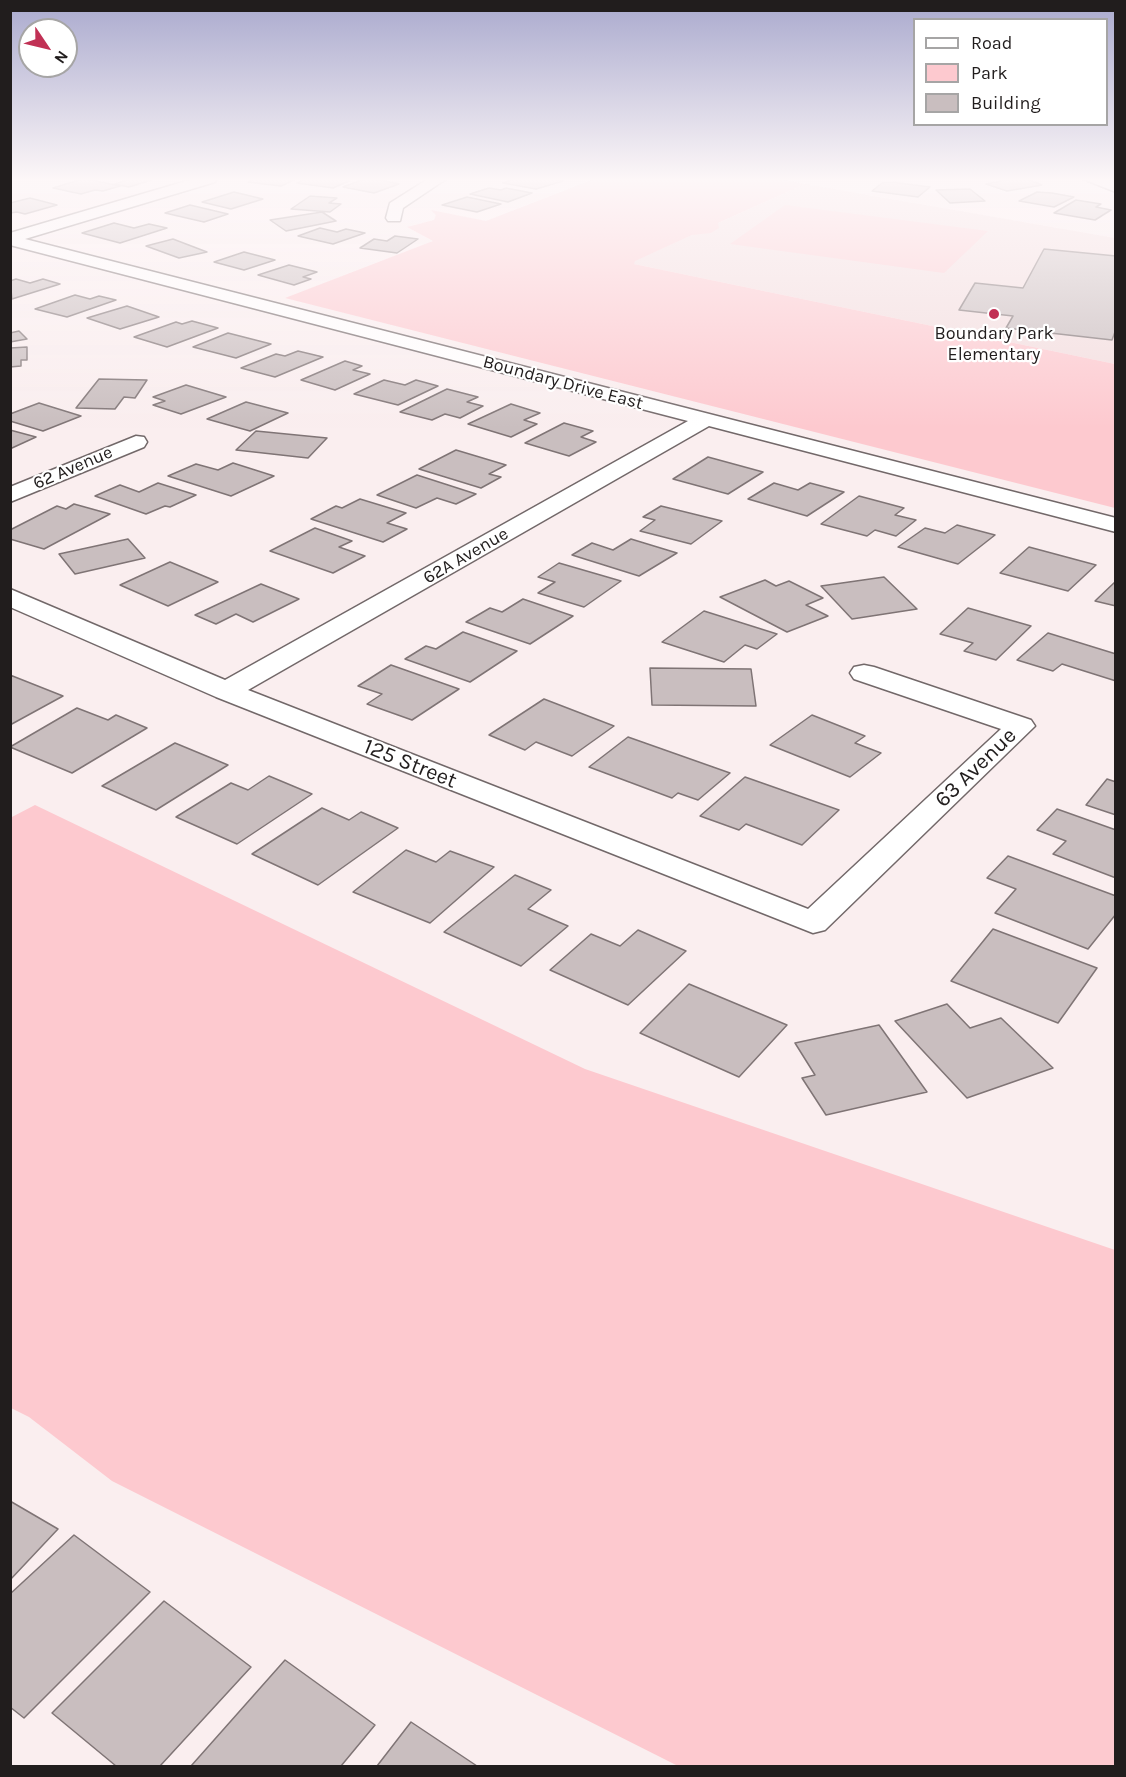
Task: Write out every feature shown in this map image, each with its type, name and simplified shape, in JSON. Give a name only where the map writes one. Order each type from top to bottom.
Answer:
[{"type":"street","name":"Boundary Drive East","points":[[98,262],[1116,525]]},
{"type":"street","name":"62A Avenue","points":[[226,691],[705,420]]},
{"type":"street","name":"62 Avenue","points":[[10,495],[136,442]]},
{"type":"street","name":"125 Street","points":[[10,597],[226,691],[813,923]]},
{"type":"street","name":"63 Avenue","points":[[813,923],[1021,726],[864,673]]},
{"type":"shaded area","points":[[1115,262],[1115,364],[629,263]]},
{"type":"green space","points":[[379,262],[635,262],[634,264],[1115,364],[1115,508],[285,298]]},
{"type":"green space","points":[[862,262],[956,262],[944,273]]},
{"type":"green space","points":[[35,805],[585,1069],[1115,1250],[1115,1766],[678,1766],[112,1481],[29,1417],[11,1408],[10,818]]},
{"type":"building","points":[[214,262],[269,262],[244,270]]},
{"type":"building","points":[[1037,262],[1116,262],[1116,329],[1112,340],[1006,328],[1013,316],[959,310],[975,283],[1023,288]]},
{"type":"building","points":[[289,265],[317,272],[303,277],[311,279],[294,285],[258,275]]},
{"type":"building","points":[[16,279],[30,283],[43,279],[60,284],[12,299],[10,281]]},
{"type":"building","points":[[75,295],[90,299],[99,296],[116,300],[67,317],[35,309]]},
{"type":"building","points":[[127,306],[159,317],[120,329],[87,318]]},
{"type":"building","points":[[192,321],[218,328],[167,347],[134,337],[176,322],[182,324]]},
{"type":"building","points":[[19,331],[27,339],[10,342],[10,333]]},
{"type":"building","points":[[228,333],[271,344],[236,358],[193,347]]},
{"type":"building","points":[[27,347],[27,360],[21,360],[21,366],[10,367],[10,348]]},
{"type":"building","points":[[298,351],[323,357],[275,377],[241,368],[276,354],[285,356]]},
{"type":"building","points":[[345,361],[362,366],[353,370],[370,374],[335,390],[301,380]]},
{"type":"building","points":[[99,379],[147,380],[135,398],[124,397],[115,409],[76,408]]},
{"type":"building","points":[[384,380],[405,385],[416,380],[438,386],[398,405],[354,394]]},
{"type":"building","points":[[186,385],[226,397],[181,414],[153,405],[165,401],[153,397]]},
{"type":"building","points":[[447,389],[478,397],[467,402],[483,406],[460,418],[445,414],[432,420],[400,412]]},
{"type":"building","points":[[246,402],[288,413],[250,431],[207,419]]},
{"type":"building","points":[[39,403],[81,416],[43,431],[10,421],[10,414]]},
{"type":"building","points":[[511,404],[540,413],[524,420],[537,424],[511,437],[468,424]]},
{"type":"building","points":[[564,423],[593,431],[581,437],[596,442],[569,456],[525,443]]},
{"type":"building","points":[[10,430],[36,437],[12,448],[10,447]]},
{"type":"building","points":[[256,431],[327,438],[308,458],[236,450]]},
{"type":"building","points":[[456,450],[506,465],[489,474],[501,477],[481,488],[419,469]]},
{"type":"building","points":[[708,457],[763,472],[728,494],[673,479]]},
{"type":"building","points":[[233,463],[274,476],[231,496],[168,476],[196,464],[218,470]]},
{"type":"building","points":[[417,475],[476,494],[456,504],[437,498],[416,508],[377,495]]},
{"type":"building","points":[[158,483],[196,495],[170,507],[165,506],[146,514],[95,496],[120,485],[139,492]]},
{"type":"building","points":[[774,483],[798,490],[810,483],[844,492],[807,516],[748,499]]},
{"type":"building","points":[[859,496],[904,508],[895,515],[916,520],[896,536],[875,530],[867,536],[821,524]]},
{"type":"building","points":[[360,499],[406,513],[387,523],[407,529],[383,542],[311,519],[336,506],[342,508]]},
{"type":"building","points":[[74,504],[110,514],[44,549],[10,539],[10,530],[57,506],[66,509]]},
{"type":"building","points":[[661,506],[722,521],[691,544],[640,531],[655,520],[643,517]]},
{"type":"building","points":[[957,525],[995,535],[958,564],[898,547],[925,528],[945,533]]},
{"type":"building","points":[[315,528],[352,541],[339,547],[365,556],[333,573],[270,551]]},
{"type":"building","points":[[128,539],[145,558],[75,574],[59,554]]},
{"type":"building","points":[[631,539],[677,553],[639,576],[572,555],[592,543],[613,550]]},
{"type":"building","points":[[1029,547],[1096,565],[1068,591],[1000,573]]},
{"type":"building","points":[[170,562],[218,582],[168,606],[120,585]]},
{"type":"building","points":[[559,563],[621,581],[584,607],[538,593],[555,582],[538,577]]},
{"type":"building","points":[[884,577],[917,609],[852,619],[821,586]]},
{"type":"building","points":[[765,580],[776,586],[789,581],[823,598],[806,605],[828,616],[787,632],[720,597]]},
{"type":"building","points":[[1116,581],[1116,606],[1095,601]]},
{"type":"building","points":[[261,584],[299,599],[253,622],[236,614],[216,624],[195,615]]},
{"type":"building","points":[[523,599],[573,616],[530,644],[466,622],[490,608],[502,612]]},
{"type":"building","points":[[968,608],[1031,626],[996,660],[964,651],[973,643],[940,634]]},
{"type":"building","points":[[704,611],[777,634],[757,649],[745,645],[724,662],[662,642]]},
{"type":"building","points":[[463,632],[517,651],[470,682],[405,659],[426,646],[436,649]]},
{"type":"building","points":[[1048,633],[1116,654],[1116,681],[1062,664],[1053,671],[1017,660]]},
{"type":"building","points":[[391,665],[459,689],[412,720],[367,704],[382,694],[358,686]]},
{"type":"building","points":[[650,668],[751,669],[756,706],[652,705]]},
{"type":"building","points":[[10,675],[63,696],[10,725]]},
{"type":"building","points":[[544,699],[614,726],[572,756],[536,742],[525,750],[489,735]]},
{"type":"building","points":[[77,708],[108,720],[116,715],[147,728],[72,773],[10,747]]},
{"type":"building","points":[[812,715],[865,736],[855,743],[881,753],[850,777],[770,745]]},
{"type":"building","points":[[628,737],[730,773],[698,800],[678,793],[672,798],[589,767]]},
{"type":"building","points":[[175,743],[228,765],[156,810],[102,786]]},
{"type":"building","points":[[269,776],[312,794],[237,844],[176,817],[231,783],[248,790]]},
{"type":"building","points":[[745,777],[839,810],[802,845],[746,824],[739,830],[700,816]]},
{"type":"building","points":[[1107,779],[1116,782],[1116,815],[1086,805]]},
{"type":"building","points":[[322,808],[349,820],[361,812],[398,828],[318,885],[252,854]]},
{"type":"building","points":[[1057,809],[1116,830],[1116,878],[1053,854],[1066,841],[1037,830]]},
{"type":"building","points":[[406,850],[436,862],[450,851],[494,867],[430,923],[353,892]]},
{"type":"building","points":[[1008,856],[1116,896],[1116,914],[1088,949],[995,913],[1016,889],[987,878]]},
{"type":"building","points":[[515,875],[551,890],[528,909],[568,926],[521,966],[444,932]]},
{"type":"building","points":[[993,929],[1097,968],[1058,1023],[951,981]]},
{"type":"building","points":[[638,930],[686,951],[628,1005],[550,970],[591,934],[620,946]]},
{"type":"building","points":[[689,984],[787,1025],[739,1077],[640,1033]]},
{"type":"building","points":[[947,1004],[970,1028],[1001,1018],[1053,1068],[967,1098],[895,1021]]},
{"type":"building","points":[[879,1025],[927,1092],[826,1115],[802,1078],[815,1075],[795,1043]]},
{"type":"building","points":[[10,1501],[58,1529],[10,1580]]},
{"type":"building","points":[[74,1535],[150,1592],[24,1718],[10,1707],[10,1594]]},
{"type":"building","points":[[164,1601],[251,1667],[160,1766],[116,1766],[52,1713]]},
{"type":"building","points":[[285,1660],[375,1725],[341,1766],[191,1766]]},
{"type":"building","points":[[411,1722],[477,1766],[377,1766]]},
{"type":"place","name":"Boundary Park Elementary","points":[[994,314]]}]
